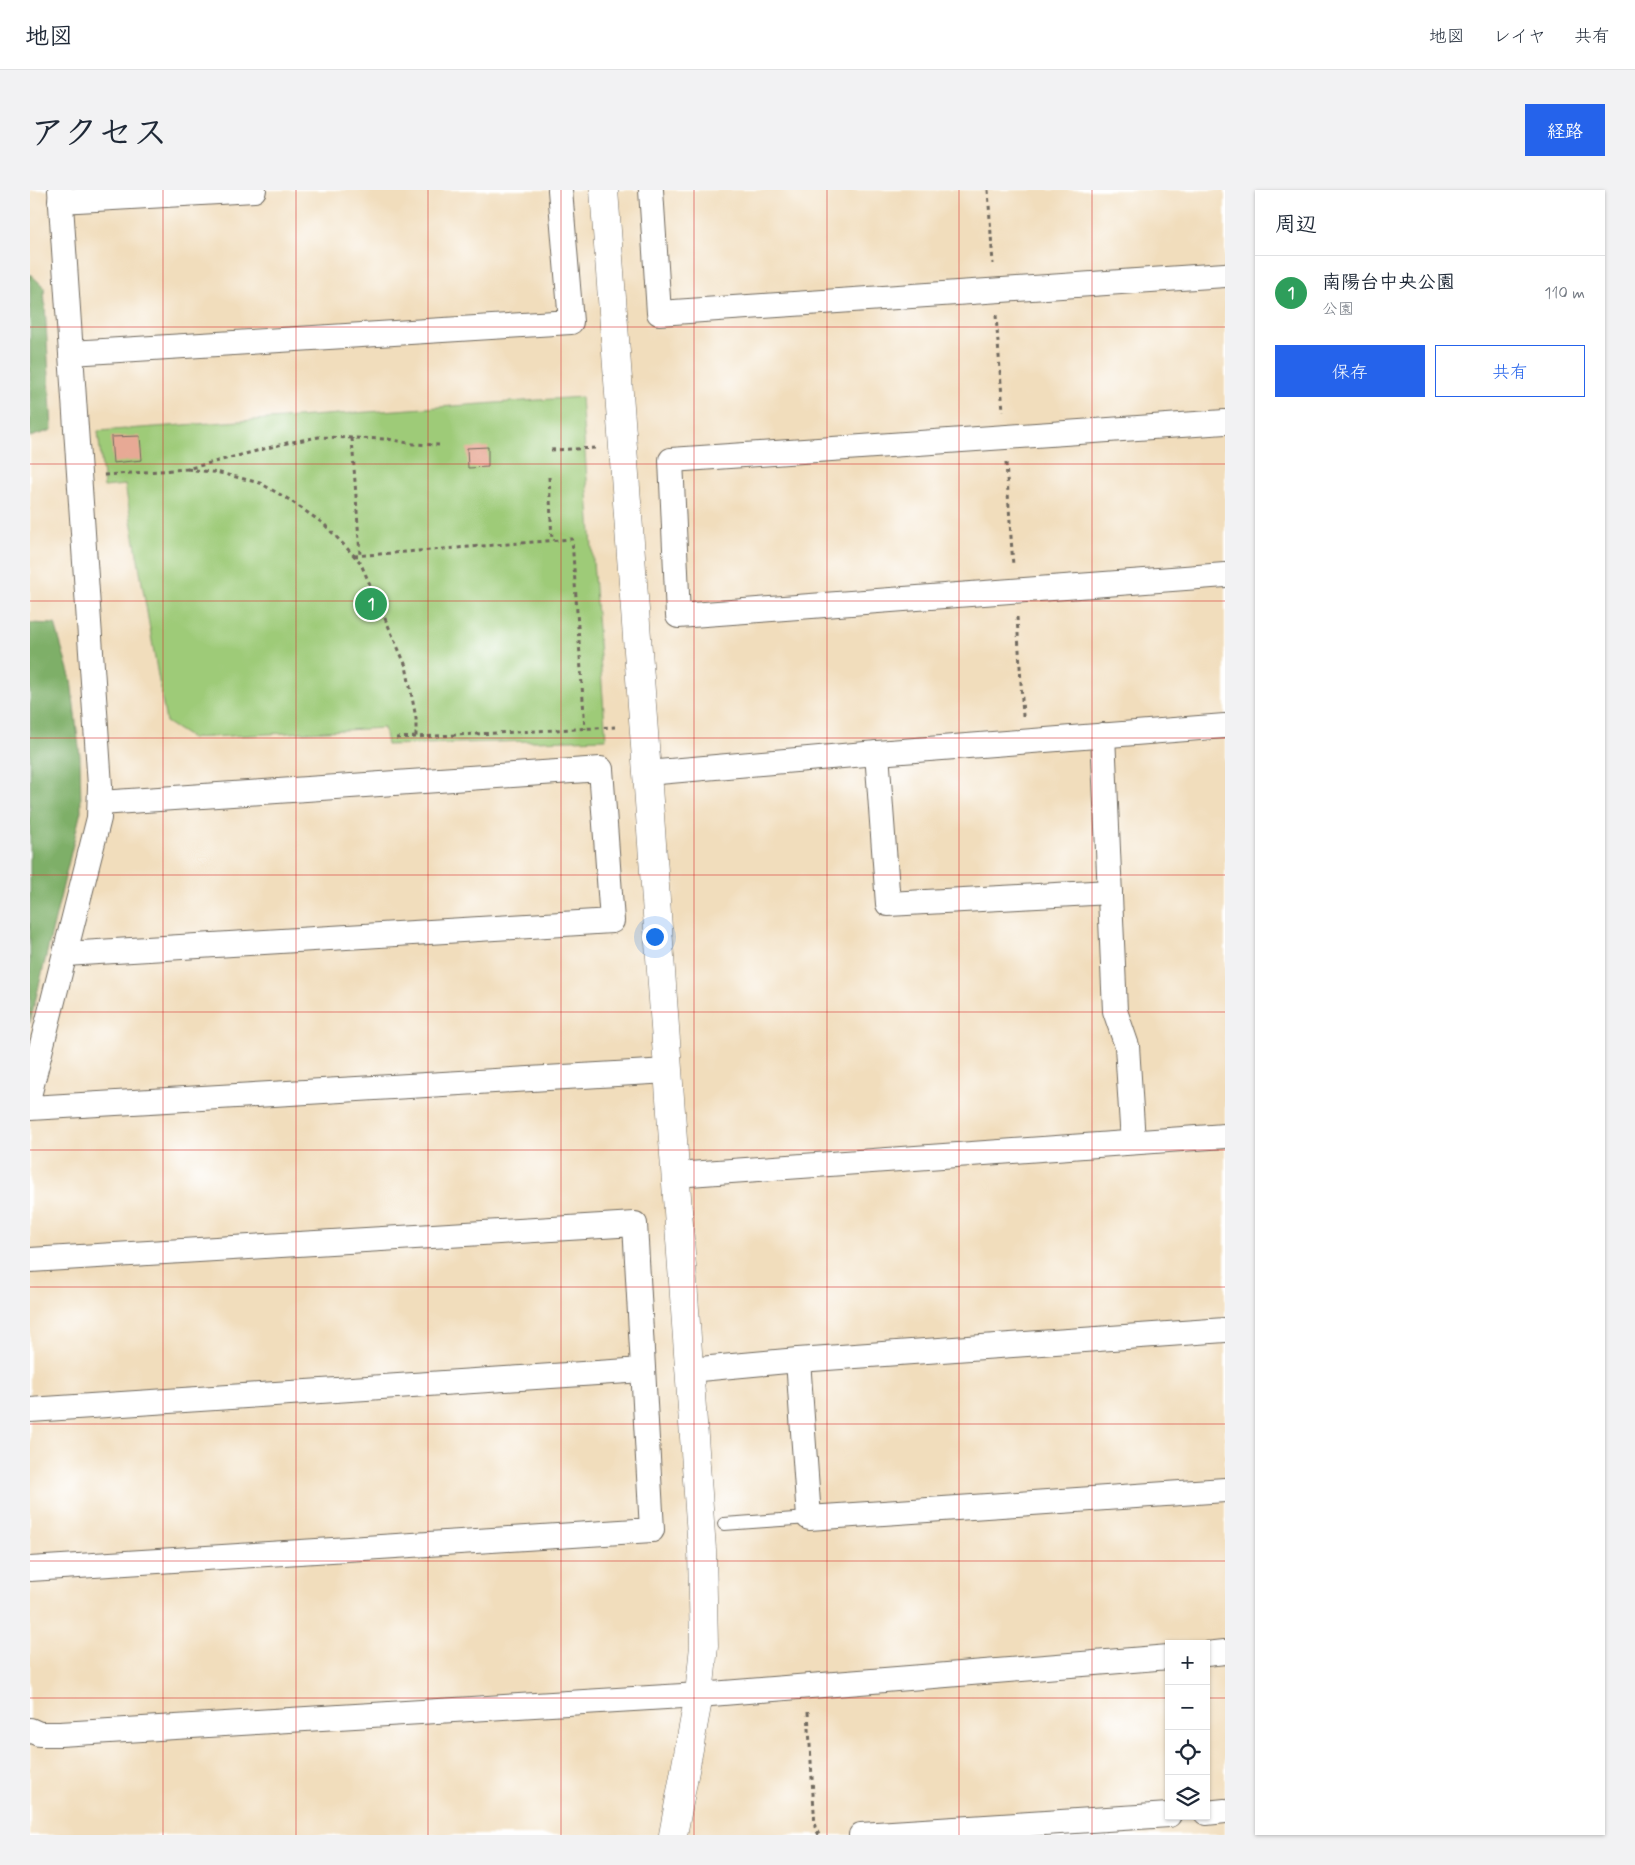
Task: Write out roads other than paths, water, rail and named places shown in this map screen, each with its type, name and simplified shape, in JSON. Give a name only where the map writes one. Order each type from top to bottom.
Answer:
[{"type":"street","points":[[30,1092],[99,818],[100,803],[100,776],[60,195],[254,190]]},
{"type":"street","points":[[71,353],[571,322],[560,190]]},
{"type":"street","points":[[604,190],[648,773],[702,1550],[704,1646],[698,1695],[673,1835]]},
{"type":"street","points":[[651,190],[659,313],[1225,275]]},
{"type":"street","points":[[1225,422],[671,460],[678,616],[1225,575]]},
{"type":"street","points":[[648,773],[1225,726]]},
{"type":"street","points":[[1103,735],[1115,1011],[1126,1046],[1133,1142]]},
{"type":"street","points":[[877,753],[888,904],[1110,892]]},
{"type":"street","points":[[65,954],[612,921],[601,769],[100,803]]},
{"type":"street","points":[[30,1108],[668,1070]]},
{"type":"street","points":[[675,1175],[1225,1136]]},
{"type":"street","points":[[30,1260],[635,1224],[652,1530],[30,1569]]},
{"type":"street","points":[[689,1370],[798,1360],[1225,1330]]},
{"type":"street","points":[[798,1360],[809,1518],[1225,1490]]},
{"type":"street","points":[[30,1410],[643,1370]]},
{"type":"street","points":[[1210,1654],[1225,1652]]},
{"type":"street","points":[[30,1730],[39,1734],[60,1734],[698,1695],[1165,1657]]},
{"type":"street","points":[[1210,1812],[1225,1811]]},
{"type":"street","points":[[861,1835],[1165,1815]]},
{"type":"lane","points":[[724,1524],[809,1518]]},
{"type":"place","name":"南陽台中央公園","points":[[371,604]]}]
